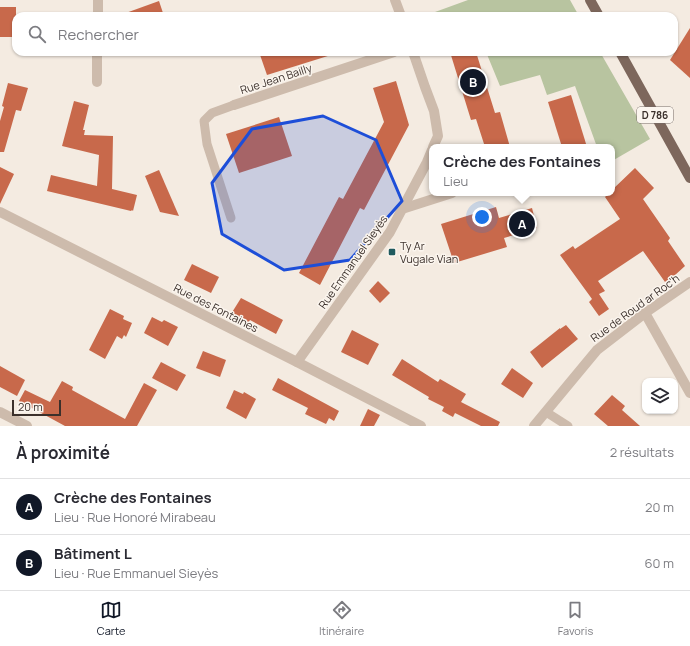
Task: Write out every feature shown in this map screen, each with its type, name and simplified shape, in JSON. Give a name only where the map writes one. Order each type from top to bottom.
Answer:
[{"type":"main road","points":[[590,0],[597,12]]},
{"type":"main road","name":"D 786","points":[[622,56],[690,178]]},
{"type":"street","points":[[98,0],[98,12]]},
{"type":"street","points":[[395,0],[400,12]]},
{"type":"street","points":[[97,56],[97,82]]},
{"type":"street","name":"Rue Jean Bailly","points":[[234,105],[382,56]]},
{"type":"street","points":[[414,56],[434,111],[438,136],[434,144]]},
{"type":"street","name":"Rue Emmanuel Sieyès","points":[[297,362],[390,232],[429,157]]},
{"type":"street","points":[[402,209],[443,196]]},
{"type":"street","name":"Rue des Fontaines","points":[[0,212],[421,426]]},
{"type":"street","name":"Rue de Roud ar Roc'h","points":[[534,426],[597,350],[645,313],[690,282]]},
{"type":"street","points":[[645,313],[690,393]]},
{"type":"street","points":[[0,412],[27,426]]},
{"type":"lane","points":[[231,218],[207,144],[204,121],[212,112],[234,105]]},
{"type":"lane","points":[[546,412],[568,426]]},
{"type":"highlighted area","points":[[323,116],[376,140],[402,201],[350,260],[284,270],[222,234],[212,183],[252,129]]},
{"type":"green space","points":[[468,0],[570,0],[577,12],[435,12]]},
{"type":"green space","points":[[488,56],[602,56],[650,139],[615,159],[615,144],[596,144],[575,86],[547,95],[540,75],[500,86]]},
{"type":"building","points":[[159,1],[163,12],[129,12]]},
{"type":"building","points":[[0,7],[16,7],[16,12],[12,12],[12,37],[0,37]]},
{"type":"building","points":[[690,28],[690,78],[670,60],[672,56],[678,56],[678,47]]},
{"type":"building","points":[[260,56],[328,56],[267,75]]},
{"type":"building","points":[[451,56],[477,56],[495,113],[500,112],[509,144],[484,144],[476,119],[471,120]]},
{"type":"building","points":[[396,81],[409,125],[364,210],[360,208],[320,285],[299,273],[339,197],[343,199],[384,122],[373,88]]},
{"type":"building","points":[[8,83],[28,88],[21,111],[16,110],[4,152],[0,152],[0,121]]},
{"type":"building","points":[[571,95],[586,144],[561,144],[548,102]]},
{"type":"building","points":[[74,101],[89,105],[83,130],[85,130],[84,135],[113,136],[112,189],[137,195],[133,211],[47,191],[51,175],[97,186],[99,155],[62,146]]},
{"type":"building","points":[[279,117],[292,156],[239,173],[226,134]]},
{"type":"building","points":[[0,167],[14,174],[0,204]]},
{"type":"building","points":[[635,168],[654,188],[643,199],[670,238],[668,241],[685,266],[665,282],[643,251],[598,281],[605,291],[599,294],[609,309],[599,316],[589,302],[592,299],[560,255],[573,246],[575,249],[620,219],[605,197],[615,196],[615,187]]},
{"type":"building","points":[[159,170],[179,216],[160,212],[145,176]]},
{"type":"building","points":[[496,207],[499,218],[532,208],[537,228],[504,238],[507,247],[454,263],[441,224]]},
{"type":"building","points":[[192,264],[219,277],[211,293],[184,280]]},
{"type":"building","points":[[378,281],[390,293],[380,303],[369,291]]},
{"type":"building","points":[[241,298],[283,320],[276,334],[250,320],[248,323],[231,314]]},
{"type":"building","points":[[110,309],[124,316],[123,319],[132,323],[126,337],[124,335],[122,339],[117,336],[105,359],[89,350]]},
{"type":"building","points":[[152,317],[162,322],[164,320],[178,327],[168,346],[144,333]]},
{"type":"building","points":[[566,325],[578,339],[542,368],[530,352],[560,328]]},
{"type":"building","points":[[352,330],[379,344],[368,365],[341,352]]},
{"type":"building","points":[[203,351],[226,360],[220,377],[196,368]]},
{"type":"building","points":[[402,359],[438,382],[440,379],[466,394],[461,402],[500,422],[498,426],[481,426],[455,413],[453,417],[442,411],[444,407],[428,399],[429,397],[392,375]]},
{"type":"building","points":[[161,362],[186,375],[177,391],[152,378]]},
{"type":"building","points":[[0,366],[25,380],[17,396],[0,387]]},
{"type":"building","points":[[512,368],[533,383],[523,398],[501,384]]},
{"type":"building","points":[[278,378],[339,411],[334,421],[329,418],[326,424],[305,414],[308,408],[272,390]]},
{"type":"building","points":[[62,381],[73,387],[72,390],[125,419],[144,383],[157,390],[137,426],[65,426],[19,401],[25,390],[50,402]]},
{"type":"building","points":[[234,390],[243,394],[244,392],[256,399],[246,419],[226,408]]},
{"type":"building","points":[[612,395],[625,406],[622,410],[640,426],[608,426],[594,414]]},
{"type":"building","points":[[368,409],[380,415],[374,426],[360,426]]},
{"type":"place","name":"Bâtiment L","points":[[473,82]]},
{"type":"place","name":"Crèche des Fontaines","points":[[522,224]]},
{"type":"place","name":"Ty Ar Vugale Vian","points":[[392,252]]}]
